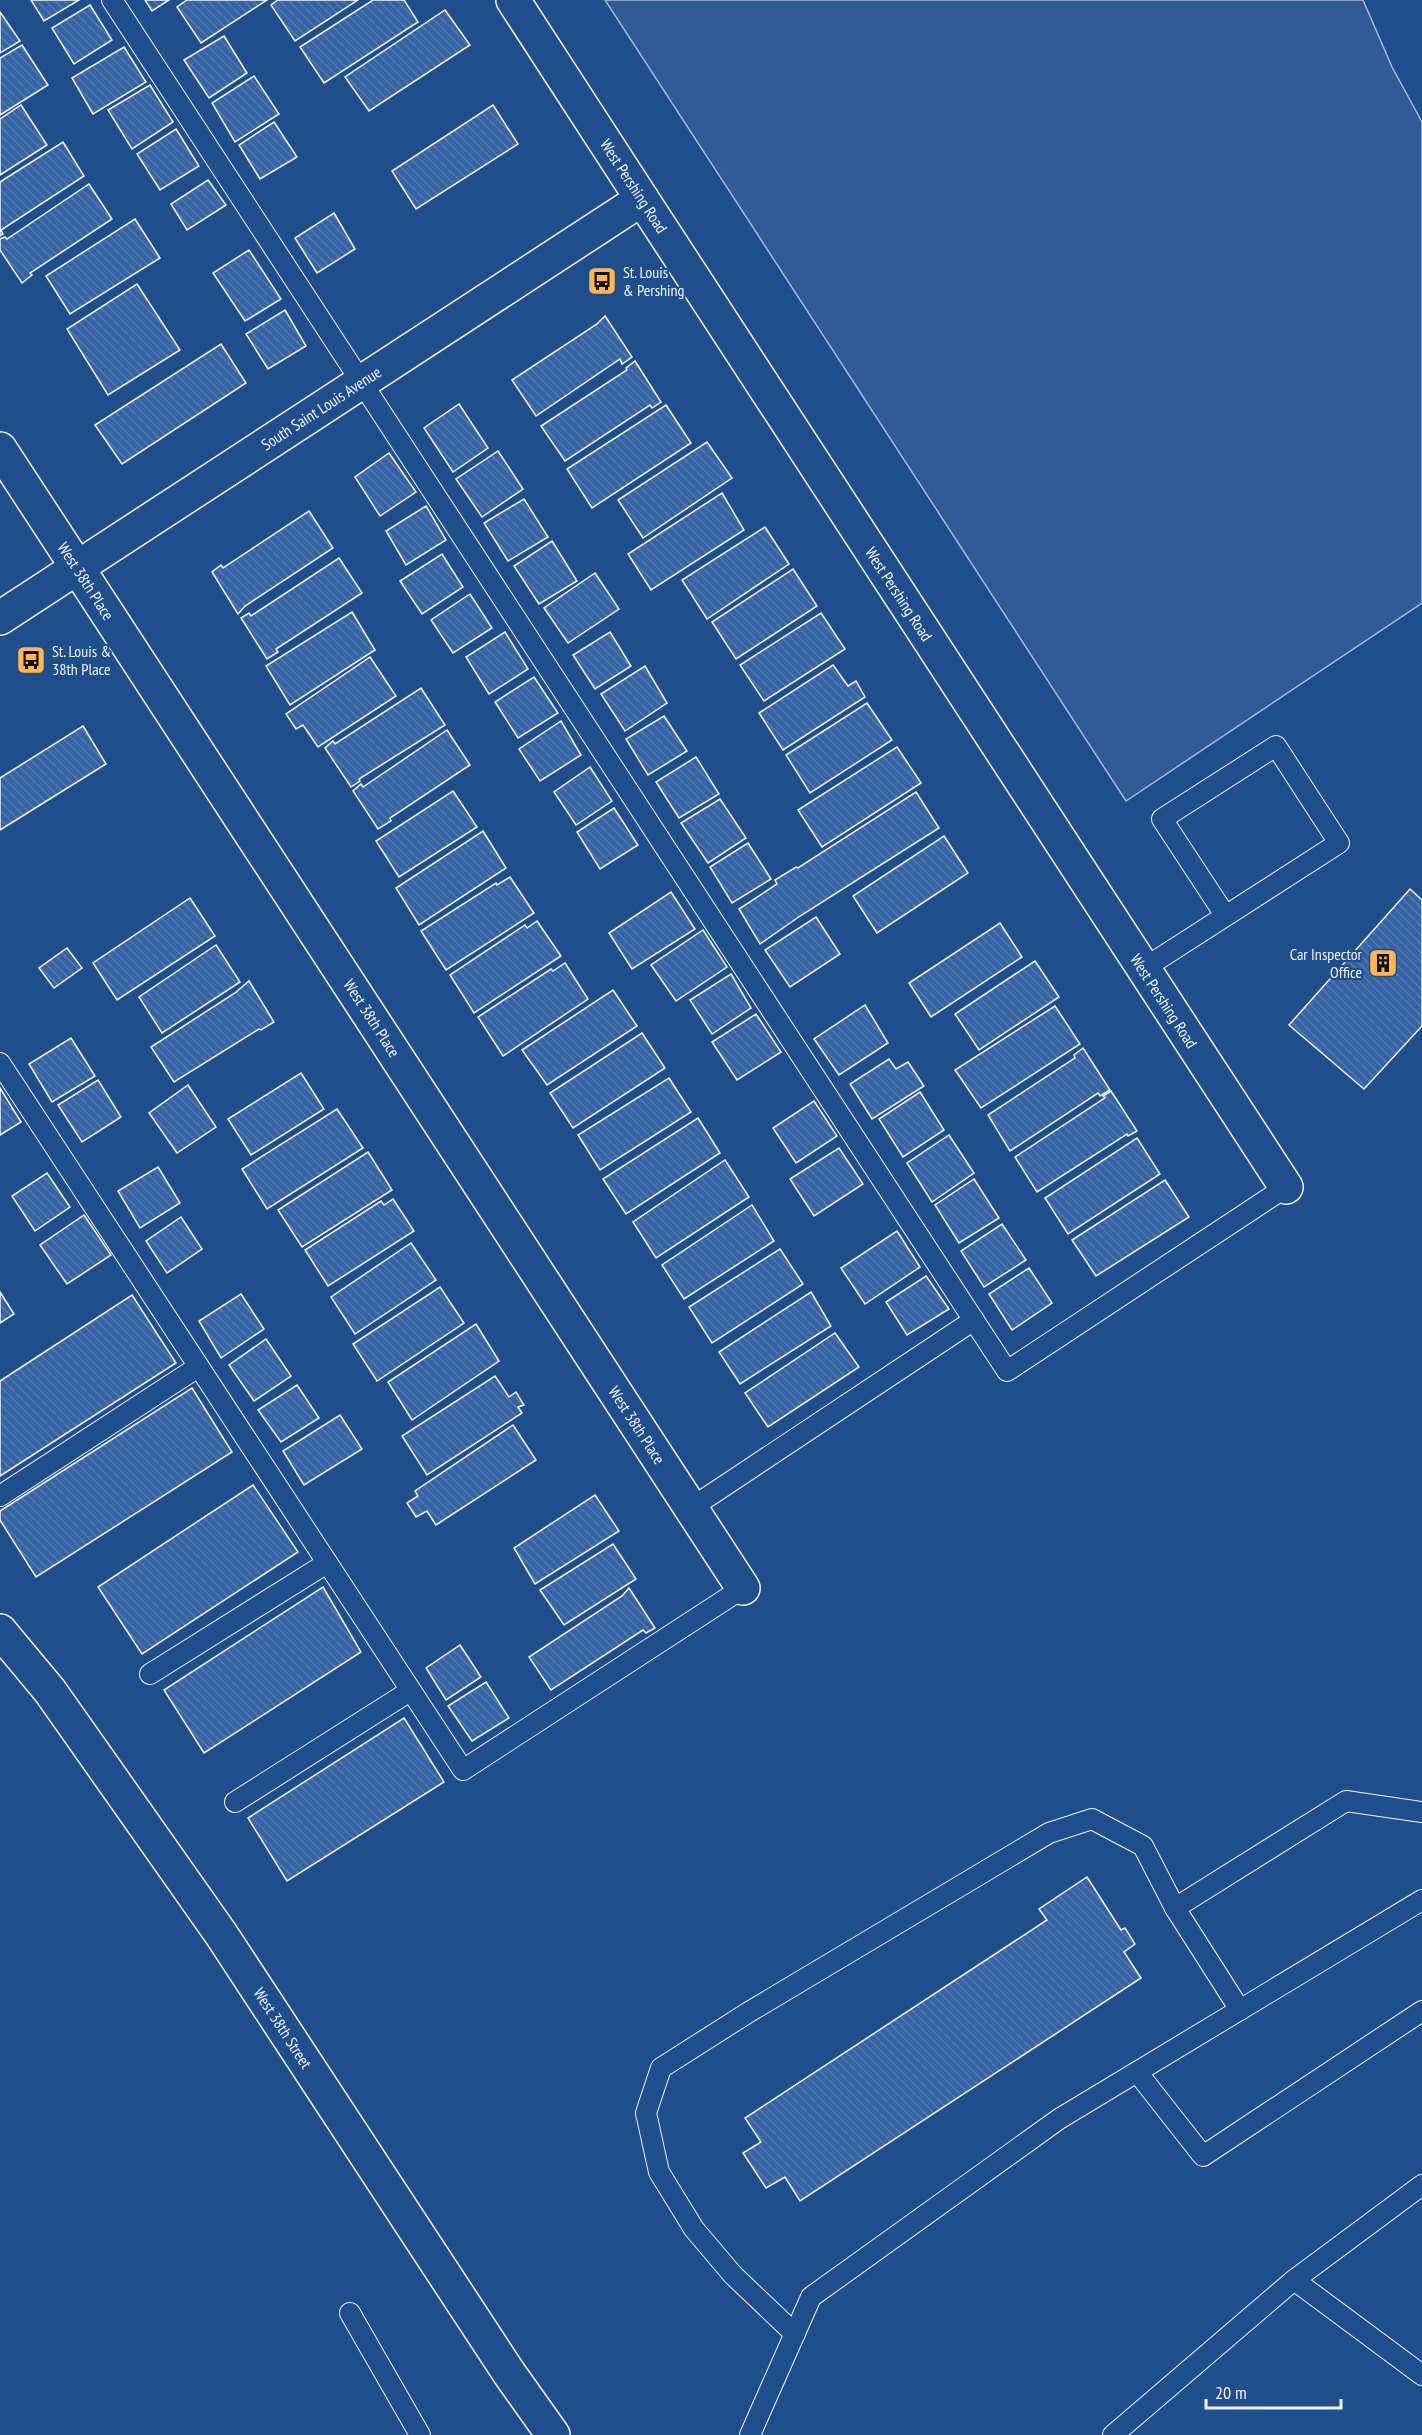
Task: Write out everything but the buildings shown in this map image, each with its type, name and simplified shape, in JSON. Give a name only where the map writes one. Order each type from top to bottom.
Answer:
[{"type":"street","name":"West Pershing Road","points":[[513,0],[1286,1187]]},
{"type":"street","name":"South Saint Louis Avenue","points":[[0,618],[642,199]]},
{"type":"street","name":"West 38th Place","points":[[0,449],[743,1588]]},
{"type":"street","name":"West 38th Street","points":[[0,1631],[50,1691],[221,1934],[509,2373],[553,2435]]},
{"type":"lane","points":[[112,0],[1007,1371],[1286,1187]]},
{"type":"lane","points":[[1143,969],[1339,843],[1276,746],[1162,819],[1225,915]]},
{"type":"lane","points":[[0,1063],[463,1770],[743,1588]]},
{"type":"lane","points":[[691,1508],[974,1320]]},
{"type":"lane","points":[[0,1496],[198,1367]]},
{"type":"lane","points":[[150,1674],[327,1563]]},
{"type":"lane","points":[[235,1802],[410,1691]]},
{"type":"lane","points":[[1175,1908],[1346,1801],[1422,1812]]},
{"type":"lane","points":[[795,2334],[733,2275],[694,2229],[659,2172],[646,2113],[661,2068],[749,2012],[1049,1833],[1092,1819],[1143,1846],[1175,1908],[1240,2010]]},
{"type":"lane","points":[[750,2435],[811,2297],[1059,2119],[1422,1900]]},
{"type":"lane","points":[[1137,2072],[1203,2156],[1422,2011]]},
{"type":"lane","points":[[1113,2435],[1293,2280],[1422,2185]]},
{"type":"lane","points":[[1293,2280],[1422,2374]]},
{"type":"lane","points":[[350,2313],[420,2435]]},
{"type":"shaded area","points":[[605,0],[1363,0],[1392,67],[1422,122],[1422,603],[1126,801]]},
{"type":"place","name":"St. Louis & Pershing","points":[[602,281]]},
{"type":"place","name":"St. Louis & 38th Place","points":[[31,660]]},
{"type":"place","name":"Car Inspector Office","points":[[1383,963]]}]
